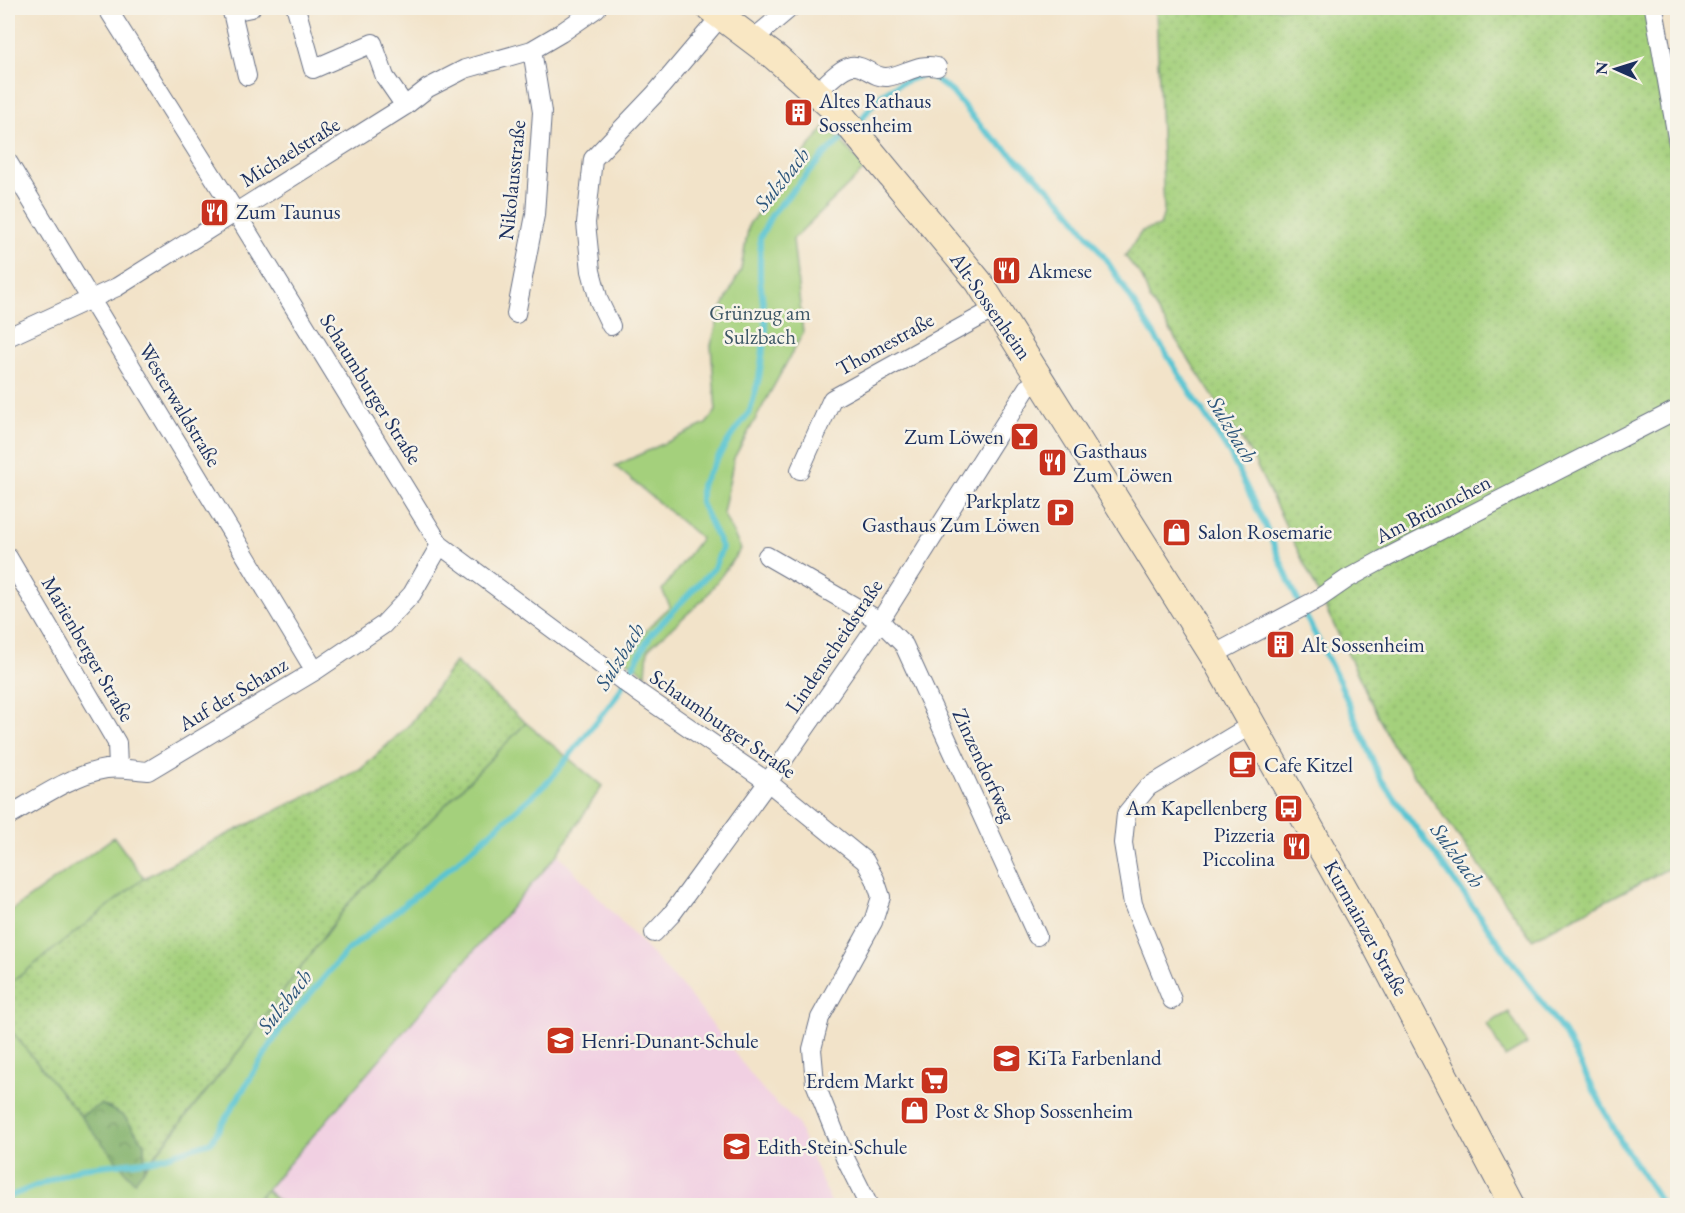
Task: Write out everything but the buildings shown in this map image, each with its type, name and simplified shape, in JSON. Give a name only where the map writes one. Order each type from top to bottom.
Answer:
[{"type":"main road","name":"Alt-Sossenheim","points":[[716,12],[817,92],[839,113],[979,282],[1212,655]]},
{"type":"main road","name":"Kurmainzer Straße","points":[[1212,655],[1380,953],[1513,1206]]},
{"type":"street","name":"Schaumburger Straße","points":[[107,8],[440,544],[639,693],[768,782],[864,861],[875,879],[881,897],[873,922],[820,1018],[812,1049],[815,1083],[845,1158],[869,1206]]},
{"type":"street","points":[[247,76],[232,12],[251,8]]},
{"type":"street","points":[[296,8],[313,69],[373,43],[385,77],[405,106]]},
{"type":"street","name":"Michaelstraße","points":[[8,337],[117,287],[405,106],[428,88],[465,69],[532,50],[597,8]]},
{"type":"street","points":[[752,40],[790,8]]},
{"type":"street","points":[[1654,8],[1677,143]]},
{"type":"street","points":[[611,326],[598,301],[591,271],[586,223],[593,159],[654,95],[716,12]]},
{"type":"street","name":"Nikolausstraße","points":[[516,314],[535,215],[542,112],[532,50]]},
{"type":"street","points":[[817,92],[846,68],[852,66],[860,67],[877,76],[887,77],[925,66],[938,67]]},
{"type":"street","name":"Westerwaldstraße","points":[[8,162],[315,671]]},
{"type":"street","name":"Thomestraße","points":[[800,470],[832,399],[996,308]]},
{"type":"street","name":"Lindenscheidstraße","points":[[654,933],[671,915],[768,782],[880,621],[1027,388],[1042,380]]},
{"type":"street","name":"Am Brünnchen","points":[[1212,655],[1314,601],[1382,560],[1677,409]]},
{"type":"street","name":"Auf der Schanz","points":[[8,816],[80,776],[118,768],[148,771],[315,671],[383,625],[412,594],[440,544]]},
{"type":"street","name":"Zinzendorfweg","points":[[766,556],[880,621],[904,645],[1037,936]]},
{"type":"street","name":"Marienberger Straße","points":[[8,557],[117,742],[118,768]]},
{"type":"street","points":[[1172,1000],[1133,904],[1123,843],[1126,814],[1148,787],[1252,724]]},
{"type":"shaded area","name":"Henri-Dunant-Schule","points":[[558,854],[686,991],[764,1091],[797,1123],[832,1205],[283,1206],[266,1190]]},
{"type":"green space","points":[[1156,8],[1646,8],[1678,199],[1677,864],[1532,939],[1391,743],[1252,456],[1150,300],[1142,277],[1125,256],[1142,231],[1160,226],[1164,212]]},
{"type":"green space","name":"Grünzug am Sulzbach","points":[[827,124],[865,169],[793,239],[803,333],[734,458],[723,513],[741,549],[704,599],[648,649],[646,674],[621,656],[670,606],[662,590],[701,538],[615,466],[706,424],[716,411],[711,345],[721,310],[741,269],[749,224]]},
{"type":"green space","points":[[455,662],[526,723],[348,904],[242,1047],[133,1182],[8,1027],[8,985],[144,878],[361,769],[411,723]]},
{"type":"green space","points":[[526,723],[602,786],[558,854],[266,1190],[250,1205],[8,1205],[8,1027],[134,1182],[242,1047],[348,904]]},
{"type":"green space","points":[[114,837],[144,878],[8,985],[8,913]]},
{"type":"green space","points":[[1509,1012],[1527,1044],[1505,1057],[1487,1024]]},
{"type":"green space","points":[[101,1104],[124,1116],[144,1143],[146,1205],[8,1205],[8,1177],[65,1125]]},
{"type":"green space","points":[[266,1190],[283,1205],[250,1206]]},
{"type":"waterway","name":"Sulzbach","points":[[858,124],[879,96],[901,83],[922,75],[931,76],[952,92],[982,128],[1066,206],[1107,261],[1230,454],[1266,527],[1295,595],[1340,683],[1380,778],[1564,1033],[1621,1142],[1663,1206]]},
{"type":"waterway","name":"Sulzbach","points":[[8,1197],[81,1168],[154,1160],[211,1142],[281,1028],[346,952],[463,857],[549,781],[616,697],[651,634],[714,568],[722,548],[701,503],[701,485],[750,411],[759,378],[766,329],[760,278],[760,238],[772,214],[825,154],[849,133]]},
{"type":"place","name":"Altes Rathaus Sossenheim","points":[[798,113]]},
{"type":"place","name":"Zum Taunus","points":[[215,212]]},
{"type":"place","name":"Akmese","points":[[1007,271]]},
{"type":"place","name":"Zum Löwen","points":[[1025,437]]},
{"type":"place","name":"Gasthaus Zum Löwen","points":[[1052,463]]},
{"type":"place","name":"Parkplatz Gasthaus Zum Löwen","points":[[1061,513]]},
{"type":"place","name":"Salon Rosemarie","points":[[1177,532]]},
{"type":"place","name":"Alt Sossenheim","points":[[1280,645]]},
{"type":"place","name":"Cafe Kitzel","points":[[1243,765]]},
{"type":"place","name":"Am Kapellenberg","points":[[1288,808]]},
{"type":"place","name":"Pizzeria Piccolina","points":[[1296,847]]},
{"type":"place","name":"Henri-Dunant-Schule","points":[[560,1041]]},
{"type":"place","name":"KiTa Farbenland","points":[[1006,1058]]},
{"type":"place","name":"Erdem Markt","points":[[935,1081]]},
{"type":"place","name":"Post & Shop Sossenheim","points":[[914,1111]]},
{"type":"place","name":"Edith-Stein-Schule","points":[[736,1147]]}]
